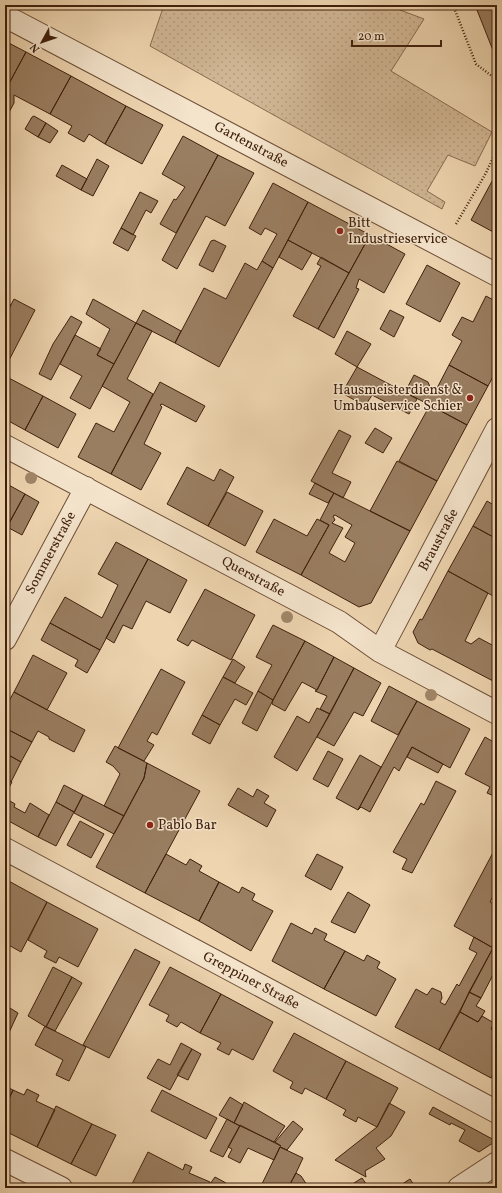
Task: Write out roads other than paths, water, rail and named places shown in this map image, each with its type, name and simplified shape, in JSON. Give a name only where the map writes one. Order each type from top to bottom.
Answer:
[{"type":"street","name":"Gartenstraße","points":[[5,16],[497,275]]},
{"type":"street","name":"Braustraße","points":[[380,651],[497,429]]},
{"type":"street","name":"Querstraße","points":[[5,446],[339,622],[380,651],[497,713]]},
{"type":"street","name":"Sommerstraße","points":[[5,639],[86,488]]},
{"type":"street","name":"Greppiner Straße","points":[[5,849],[497,1112]]},
{"type":"street","points":[[5,1160],[61,1188]]},
{"type":"street","points":[[459,1188],[497,1163]]},
{"type":"place","name":"Bitt Industrieservice","points":[[340,231]]},
{"type":"place","name":"Hausmeisterdienst & Umbauservice Schier","points":[[470,398]]},
{"type":"place","name":"Pablo Bar","points":[[150,825]]}]
